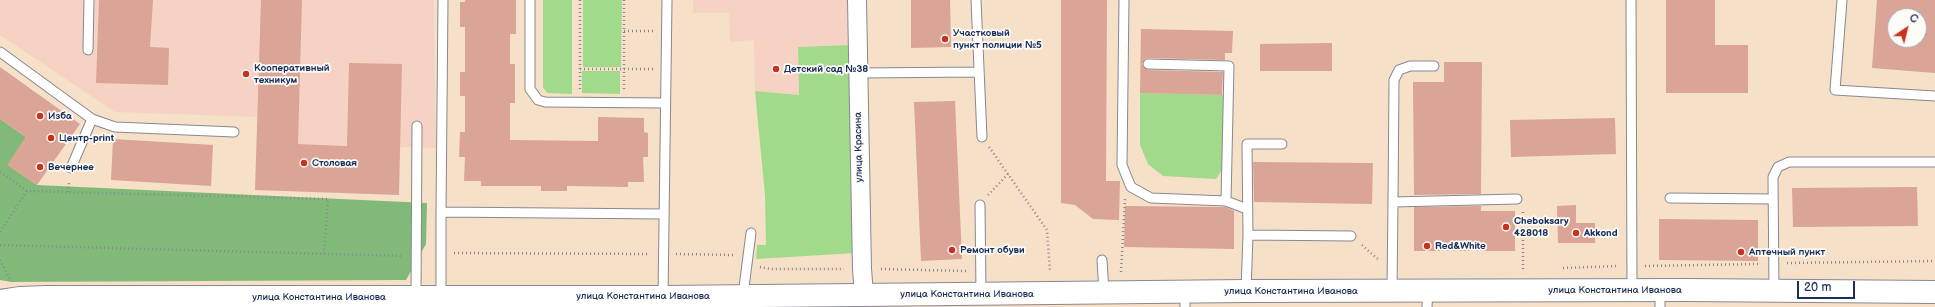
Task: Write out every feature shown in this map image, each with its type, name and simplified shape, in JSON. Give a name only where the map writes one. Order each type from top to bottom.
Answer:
[{"type":"street","name":"улица Красина","points":[[857,0],[862,269],[864,294]]},
{"type":"street","name":"улица Константина Иванова","points":[[0,301],[20,298],[46,297],[663,297],[743,295],[794,301],[864,294],[927,301],[981,294],[1104,292],[1185,300],[1246,291],[1392,282],[1427,299],[1632,290],[1660,298],[1774,290],[1935,292]]},
{"type":"lane","points":[[88,50],[89,0]]},
{"type":"lane","points":[[441,297],[443,0]]},
{"type":"lane","points":[[530,0],[531,92],[538,100],[545,102],[665,103]]},
{"type":"lane","points":[[663,297],[667,0]]},
{"type":"lane","points":[[976,0],[982,137]]},
{"type":"lane","points":[[1124,0],[1122,164],[1131,187],[1151,198],[1226,201],[1248,209]]},
{"type":"lane","points":[[1631,0],[1632,290]]},
{"type":"lane","points":[[1842,0],[1835,90],[1935,96]]},
{"type":"lane","points":[[0,52],[92,119],[115,127],[234,132]]},
{"type":"lane","points":[[1148,64],[1229,66],[1226,201]]},
{"type":"lane","points":[[1392,282],[1394,80],[1399,70],[1410,66],[1434,66]]},
{"type":"lane","points":[[858,73],[979,72]]},
{"type":"lane","points":[[71,168],[92,119]]},
{"type":"lane","points":[[416,296],[417,126]]},
{"type":"lane","points":[[1246,291],[1248,235],[1247,144],[1282,144]]},
{"type":"lane","points":[[1774,290],[1773,177],[1778,167],[1789,162],[1935,162]]},
{"type":"lane","points":[[1670,198],[1773,199]]},
{"type":"lane","points":[[1393,202],[1518,199]]},
{"type":"lane","points":[[980,205],[981,294]]},
{"type":"lane","points":[[442,212],[664,214]]},
{"type":"lane","points":[[743,295],[751,233]]},
{"type":"lane","points":[[1248,235],[1351,236]]},
{"type":"lane","points":[[1102,260],[1104,292]]},
{"type":"path","points":[[580,0],[580,102]]},
{"type":"path","points":[[624,0],[624,103]]},
{"type":"path","points":[[624,31],[667,31]]},
{"type":"path","points":[[580,69],[667,69]]},
{"type":"path","points":[[982,137],[1047,230],[1050,272]]},
{"type":"path","points":[[0,172],[27,191],[328,199],[324,253]]},
{"type":"path","points":[[980,205],[1008,174]]},
{"type":"path","points":[[1121,272],[1124,201],[1131,187]]},
{"type":"path","points":[[0,232],[27,191]]},
{"type":"path","points":[[1518,199],[1522,204],[1523,269]]},
{"type":"path","points":[[1351,236],[1392,282]]},
{"type":"path","points":[[0,260],[10,280]]},
{"type":"shaded area","name":"Кооперативный техникум","points":[[0,0],[434,0],[436,148],[298,144],[257,117],[115,112],[0,35]]},
{"type":"shaded area","name":"Детский сад №38","points":[[693,0],[847,0],[849,45],[798,47],[799,95],[755,91],[754,40],[730,42],[729,13],[693,13]]},
{"type":"green space","points":[[543,0],[572,0],[572,94],[547,93],[543,87]]},
{"type":"green space","points":[[583,0],[622,0],[621,67],[583,67]]},
{"type":"green space","points":[[849,45],[856,253],[756,259],[757,245],[766,245],[765,195],[755,91],[799,95],[798,47]]},
{"type":"green space","points":[[582,71],[620,71],[620,94],[582,93]]},
{"type":"green space","points":[[1140,93],[1224,95],[1224,167],[1216,179],[1163,176],[1148,164],[1140,145]]},
{"type":"green space","points":[[0,119],[26,137],[8,165],[37,185],[427,203],[426,244],[406,280],[11,282],[0,280]]},
{"type":"building","points":[[99,0],[153,0],[150,47],[169,48],[168,85],[96,83]]},
{"type":"building","points":[[261,0],[302,0],[298,144],[347,146],[349,63],[402,64],[399,195],[255,190]]},
{"type":"building","points":[[465,0],[516,0],[516,34],[510,34],[510,64],[515,64],[515,103],[510,103],[510,140],[598,141],[598,117],[644,118],[644,132],[648,133],[648,157],[643,157],[644,182],[628,182],[628,187],[567,186],[567,191],[541,191],[541,186],[481,186],[481,181],[464,181],[465,157],[459,157],[460,132],[465,132],[465,96],[460,96],[460,72],[465,72],[465,27],[460,27],[460,2],[465,2]]},
{"type":"building","points":[[911,0],[950,0],[951,47],[911,48]]},
{"type":"building","points":[[1061,0],[1107,0],[1106,181],[1120,181],[1119,220],[1093,219],[1075,205],[1061,203]]},
{"type":"building","points":[[1666,0],[1715,0],[1715,45],[1748,45],[1748,93],[1666,93]]},
{"type":"building","points":[[1877,0],[1935,0],[1935,73],[1872,68]]},
{"type":"building","points":[[1141,29],[1233,31],[1232,53],[1225,53],[1225,60],[1148,58],[1142,63],[1143,67],[1148,70],[1223,72],[1222,95],[1140,93]]},
{"type":"building","points":[[1332,43],[1332,71],[1260,71],[1260,44]]},
{"type":"building","points":[[1444,62],[1482,62],[1481,194],[1414,195],[1413,82],[1444,82]]},
{"type":"building","points":[[0,67],[80,124],[37,185],[7,165],[26,137],[0,119]]},
{"type":"building","points":[[955,101],[962,259],[921,261],[914,102]]},
{"type":"building","points":[[1615,118],[1616,154],[1511,157],[1510,120]]},
{"type":"building","points":[[113,139],[213,145],[211,186],[111,180]]},
{"type":"building","points":[[1253,162],[1373,163],[1372,204],[1254,202]]},
{"type":"building","points":[[1917,187],[1918,226],[1793,227],[1792,188]]},
{"type":"building","name":"Akkond","points":[[1576,205],[1576,223],[1595,223],[1595,243],[1558,243],[1557,206]]},
{"type":"building","points":[[1125,206],[1226,207],[1234,211],[1234,249],[1124,247]]},
{"type":"building","points":[[1481,206],[1481,211],[1515,211],[1515,251],[1414,251],[1414,207]]},
{"type":"building","points":[[1659,219],[1758,220],[1758,261],[1659,260]]},
{"type":"place","name":"Участковый пункт полиции №5","points":[[945,39]]},
{"type":"place","name":"Детский сад №38","points":[[776,69]]},
{"type":"place","name":"Кооперативный техникум","points":[[246,74]]},
{"type":"place","name":"Изба","points":[[40,116]]},
{"type":"place","name":"Центр-print","points":[[51,138]]},
{"type":"place","name":"Столовая","points":[[304,163]]},
{"type":"place","name":"Вечернее","points":[[40,167]]},
{"type":"place","name":"Cheboksary 428018","points":[[1506,227]]},
{"type":"place","name":"Akkond","points":[[1576,233]]},
{"type":"place","name":"Red&White","points":[[1427,246]]},
{"type":"place","name":"Ремонт обуви","points":[[952,250]]},
{"type":"place","name":"Аптечный пункт","points":[[1741,252]]}]
